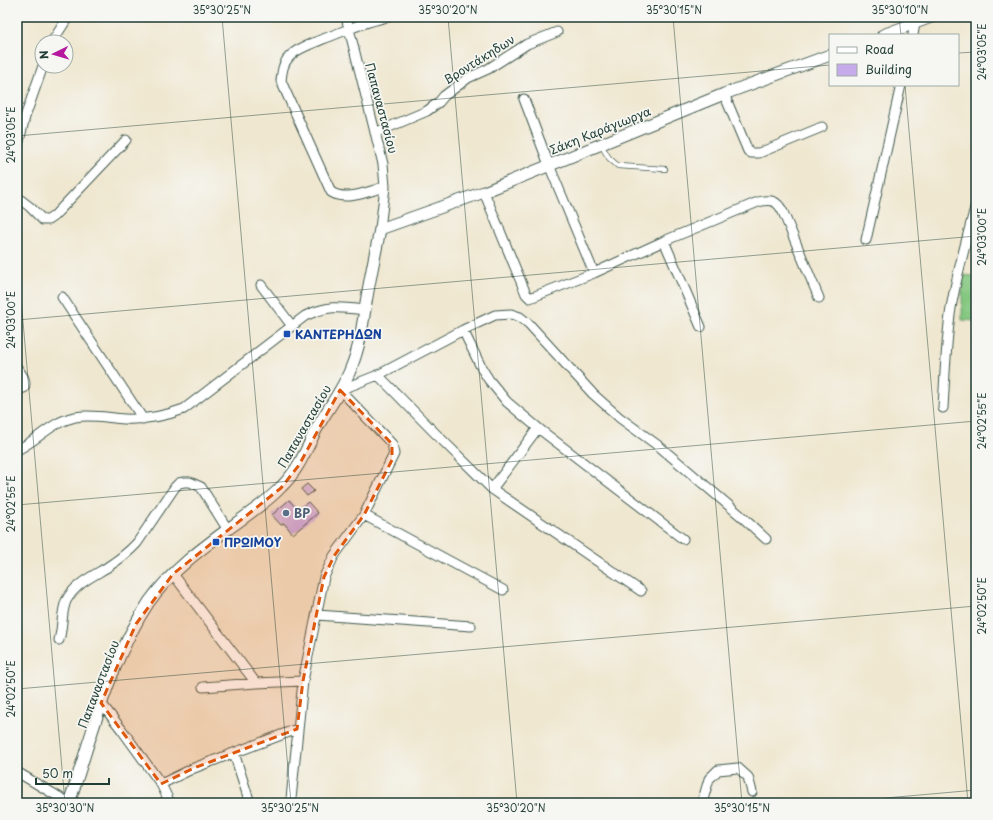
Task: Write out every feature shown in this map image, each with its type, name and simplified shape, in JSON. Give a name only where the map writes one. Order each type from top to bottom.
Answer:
[{"type":"street","points":[[57,34],[68,17]]},
{"type":"street","name":"Παπαναστασίου","points":[[69,803],[102,703],[115,669],[136,624],[149,603],[173,574],[185,563],[270,498],[292,476],[316,430],[340,390],[357,352],[363,328],[380,229],[385,186],[383,164],[346,17]]},
{"type":"street","points":[[385,186],[348,196],[338,196],[331,192],[281,81],[282,71],[286,61],[292,54],[303,47],[371,20],[388,17]]},
{"type":"street","points":[[886,34],[932,17]]},
{"type":"street","points":[[912,34],[915,23]]},
{"type":"street","name":"Βροντάκηδων","points":[[375,133],[427,111],[468,78],[488,69],[527,44],[557,32]]},
{"type":"street","name":"Σάκη Καράγιωργα","points":[[380,229],[484,192],[600,143],[724,94],[829,55]]},
{"type":"street","points":[[17,149],[40,74]]},
{"type":"street","points":[[866,240],[901,86]]},
{"type":"street","points":[[724,94],[748,150],[751,153],[759,153],[822,127]]},
{"type":"street","points":[[524,99],[549,165],[594,273]]},
{"type":"street","points":[[17,197],[43,220],[48,220],[54,216],[126,140]]},
{"type":"street","points":[[484,192],[526,294],[530,298],[594,273],[664,241],[758,202],[767,200],[780,206],[819,298]]},
{"type":"street","points":[[943,408],[947,339],[951,308],[976,205]]},
{"type":"street","points":[[664,241],[701,327]]},
{"type":"street","points":[[261,286],[292,326]]},
{"type":"street","points":[[62,297],[143,419]]},
{"type":"street","points":[[17,450],[56,424],[75,418],[93,416],[143,419],[165,416],[184,409],[304,316],[321,309],[337,307],[365,310]]},
{"type":"street","points":[[291,799],[302,681],[324,577],[334,556],[364,515],[394,454],[394,449],[389,440],[340,390],[378,375],[463,330],[495,315],[511,314],[520,317],[594,394],[615,413],[660,447],[766,539]]},
{"type":"street","points":[[463,330],[482,369],[507,402],[538,428],[682,539]]},
{"type":"street","points":[[17,368],[24,378],[25,383],[24,388],[17,390]]},
{"type":"street","points":[[378,375],[492,488],[641,591]]},
{"type":"street","points":[[492,488],[538,428]]},
{"type":"street","points":[[59,640],[64,608],[71,593],[88,578],[107,567],[137,544],[179,483],[190,482],[201,487],[228,530]]},
{"type":"street","points":[[364,515],[502,590]]},
{"type":"street","points":[[173,574],[256,683]]},
{"type":"street","points":[[317,615],[471,626]]},
{"type":"street","points":[[203,687],[302,681]]},
{"type":"street","points":[[102,703],[161,784],[170,803]]},
{"type":"street","points":[[161,784],[183,772],[297,729]]},
{"type":"street","points":[[234,753],[250,803]]},
{"type":"street","points":[[702,803],[709,779],[718,770],[738,768],[748,777],[752,792]]},
{"type":"street","points":[[17,772],[69,803]]},
{"type":"lane","points":[[600,143],[609,158],[618,166],[665,169]]},
{"type":"highlighted area","points":[[340,390],[392,444],[392,460],[364,515],[334,556],[324,577],[303,681],[297,729],[194,768],[161,784],[101,703],[136,624],[173,574],[281,488],[299,465]]},
{"type":"green space","points":[[962,275],[976,276],[976,321],[962,320]]},
{"type":"building","points":[[307,484],[314,491],[307,496],[301,489]]},
{"type":"building","points":[[289,500],[298,510],[308,502],[318,513],[293,534],[284,523],[281,525],[272,515]]},
{"type":"place","name":"ΚΑΝΤΕΡΗΔΩΝ","points":[[287,334]]},
{"type":"place","name":"BP","points":[[286,513]]},
{"type":"place","name":"ΠΡΩΙΜΟΥ","points":[[216,542]]}]
